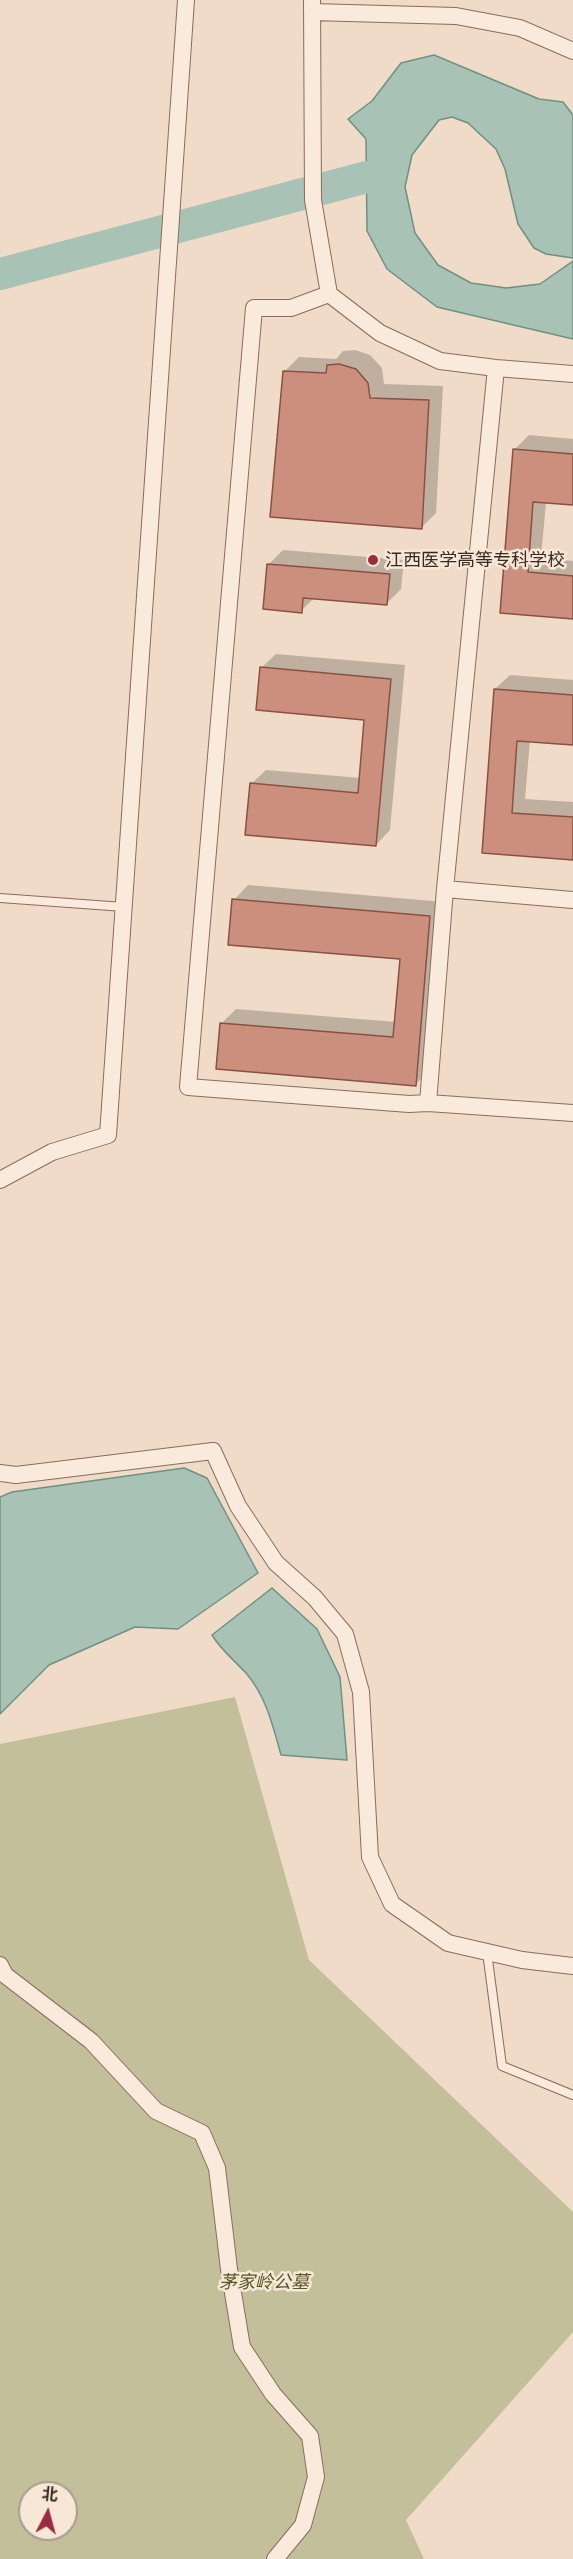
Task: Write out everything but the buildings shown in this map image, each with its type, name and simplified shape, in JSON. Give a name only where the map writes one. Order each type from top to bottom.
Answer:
[{"type":"street","points":[[0,1180],[52,1152],[108,1135],[186,0]]},
{"type":"street","points":[[573,51],[520,28],[456,16],[312,6],[313,200],[329,294],[380,333],[441,361],[573,374]]},
{"type":"street","points":[[329,294],[291,308],[254,308],[188,1087],[409,1104],[428,1103],[573,1113]]},
{"type":"street","points":[[428,1103],[445,889],[496,368]]},
{"type":"street","points":[[445,889],[573,900]]},
{"type":"street","points":[[0,1473],[16,1475],[213,1451],[238,1506],[276,1563],[315,1598],[345,1634],[362,1692],[370,1857],[392,1904],[448,1943],[522,1960],[573,1966]]},
{"type":"street","points":[[0,1965],[5,1975],[91,2041],[156,2111],[202,2133],[217,2168],[229,2268],[242,2347],[273,2394],[310,2436],[316,2477],[306,2516],[303,2525],[275,2559]]},
{"type":"lane","points":[[0,898],[124,907]]},
{"type":"lane","points":[[487,1952],[502,2066],[573,2095]]},
{"type":"green space","name":"茅家岭公墓","points":[[235,1697],[309,1960],[573,2212],[573,2332],[406,2520],[424,2559],[0,2559],[0,1744]]},
{"type":"shaded area","points":[[434,55],[539,99],[563,102],[573,115],[573,258],[546,254],[534,248],[518,224],[505,169],[496,149],[468,123],[452,117],[439,120],[412,155],[405,187],[415,233],[438,265],[471,283],[506,288],[540,284],[573,261],[573,339],[437,307],[387,269],[367,231],[366,139],[348,119],[372,101],[401,63]]},
{"type":"shaded area","points":[[184,1468],[207,1478],[258,1573],[178,1629],[135,1627],[49,1665],[0,1714],[0,1497],[12,1492]]},
{"type":"shaded area","points":[[272,1588],[317,1629],[340,1677],[347,1760],[281,1755],[259,1691],[212,1635]]},
{"type":"waterway","points":[[0,274],[367,177]]},
{"type":"place","name":"江西医学高等专科学校","points":[[373,560]]}]
